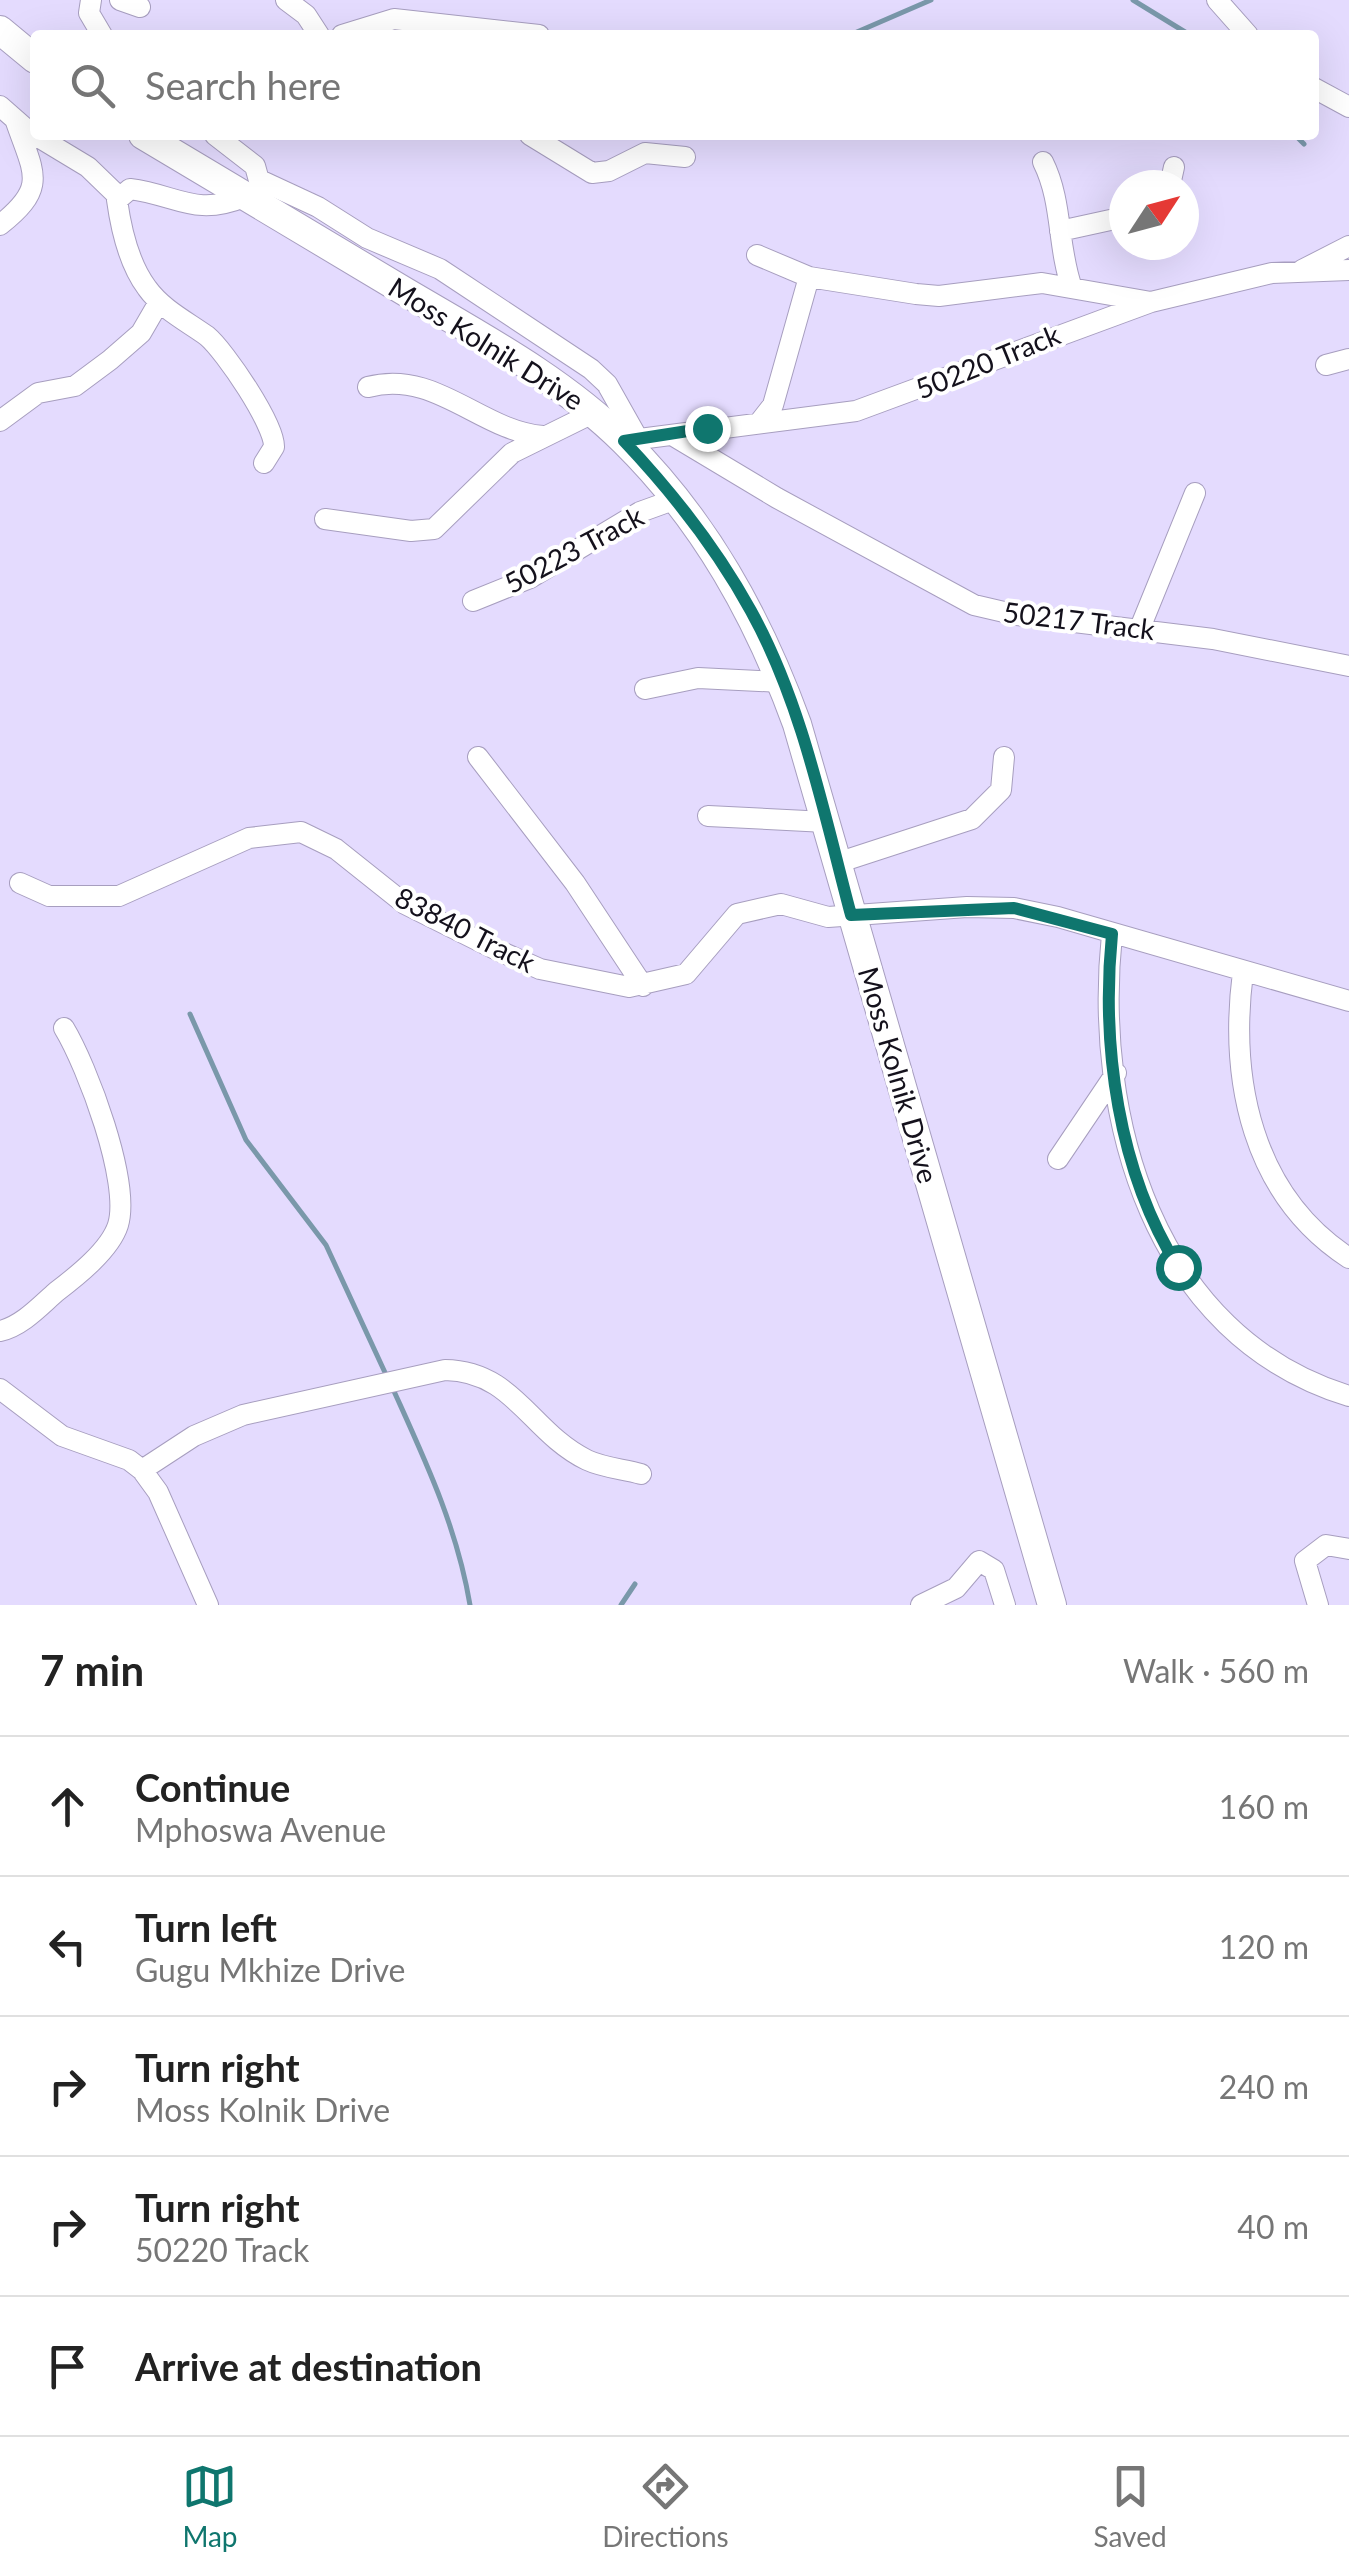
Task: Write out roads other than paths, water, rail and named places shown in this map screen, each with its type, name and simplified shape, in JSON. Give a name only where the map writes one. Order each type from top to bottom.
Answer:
[{"type":"main road","points":[[2,39],[30,56]]},
{"type":"main road","name":"Moss Kolnik Drive","points":[[152,140],[256,195],[512,355],[631,440],[752,612],[782,682],[826,822],[1052,1605]]},
{"type":"street","points":[[91,0],[91,18],[99,30]]},
{"type":"street","points":[[286,0],[306,15],[316,30]]},
{"type":"street","points":[[1217,0],[1244,30]]},
{"type":"street","points":[[359,30],[394,20],[491,30]]},
{"type":"street","points":[[1319,91],[1349,107]]},
{"type":"street","points":[[0,106],[30,132]]},
{"type":"street","points":[[0,225],[30,198],[32,186],[16,122]]},
{"type":"street","points":[[43,140],[88,167],[118,196],[133,260],[159,302],[206,336],[229,361],[274,435],[274,446],[264,463]]},
{"type":"street","points":[[222,140],[246,156],[256,195]]},
{"type":"street","points":[[539,140],[597,174],[645,153],[685,156]]},
{"type":"street","points":[[1043,162],[1054,185],[1062,260],[1072,288]]},
{"type":"street","points":[[118,196],[135,190],[207,208],[256,195],[318,207],[367,238],[440,269],[596,373],[631,440]]},
{"type":"street","points":[[1060,231],[1109,220]]},
{"type":"street","points":[[1297,272],[1349,246]]},
{"type":"street","points":[[757,255],[809,277],[939,296],[1011,284],[1072,288],[1151,302]]},
{"type":"street","name":"50220 Track","points":[[631,440],[879,406],[1084,323],[1151,302],[1224,282],[1349,270]]},
{"type":"street","points":[[759,423],[773,405],[809,277]]},
{"type":"street","points":[[0,422],[38,393],[76,386],[141,334],[159,302]]},
{"type":"street","points":[[1326,365],[1349,359]]},
{"type":"street","points":[[368,387],[396,382],[448,395],[517,432],[544,436]]},
{"type":"street","points":[[325,519],[411,531],[434,529],[512,452],[593,413]]},
{"type":"street","name":"50217 Track","points":[[672,434],[776,498],[974,605],[1017,615],[1140,628],[1349,666]]},
{"type":"street","points":[[1140,628],[1194,494]]},
{"type":"street","name":"50223 Track","points":[[473,601],[530,578],[640,512],[676,499]]},
{"type":"street","points":[[645,689],[698,678],[782,682]]},
{"type":"street","points":[[478,757],[575,883],[643,986]]},
{"type":"street","points":[[837,863],[972,820],[1000,790],[1004,757]]},
{"type":"street","points":[[708,816],[826,822]]},
{"type":"street","name":"83840 Track","points":[[20,883],[49,896],[119,896],[249,838],[301,832],[336,850],[405,904],[508,955],[566,975],[643,986],[686,974],[719,941],[738,914],[780,904],[828,917],[1014,908],[1349,1001]]},
{"type":"street","points":[[1112,934],[1108,970],[1116,1073],[1136,1182],[1178,1267],[1211,1307],[1275,1361],[1349,1396]]},
{"type":"street","points":[[1243,972],[1238,1004],[1242,1067],[1254,1135],[1264,1162],[1295,1211],[1349,1258]]},
{"type":"street","points":[[0,1331],[20,1322],[76,1276],[112,1238],[118,1222],[115,1159],[80,1054],[64,1028]]},
{"type":"street","points":[[1058,1159],[1116,1073]]},
{"type":"street","points":[[142,1470],[194,1436],[243,1415],[445,1370],[474,1372],[496,1380],[533,1420],[576,1453],[590,1462],[641,1474]]},
{"type":"street","points":[[0,1389],[62,1436],[129,1460],[142,1470],[158,1492],[208,1605]]},
{"type":"street","points":[[1318,1605],[1305,1572],[1305,1561],[1314,1550],[1326,1545],[1349,1549]]},
{"type":"street","points":[[921,1605],[956,1588],[980,1561],[994,1570],[1005,1605]]},
{"type":"waterway","points":[[862,30],[931,0]]},
{"type":"waterway","points":[[1133,0],[1182,30]]},
{"type":"waterway","points":[[1300,140],[1304,144]]},
{"type":"waterway","points":[[190,1014],[246,1140],[326,1245],[388,1379]]},
{"type":"waterway","points":[[393,1389],[448,1521],[470,1605]]},
{"type":"waterway","points":[[621,1605],[635,1584]]}]
